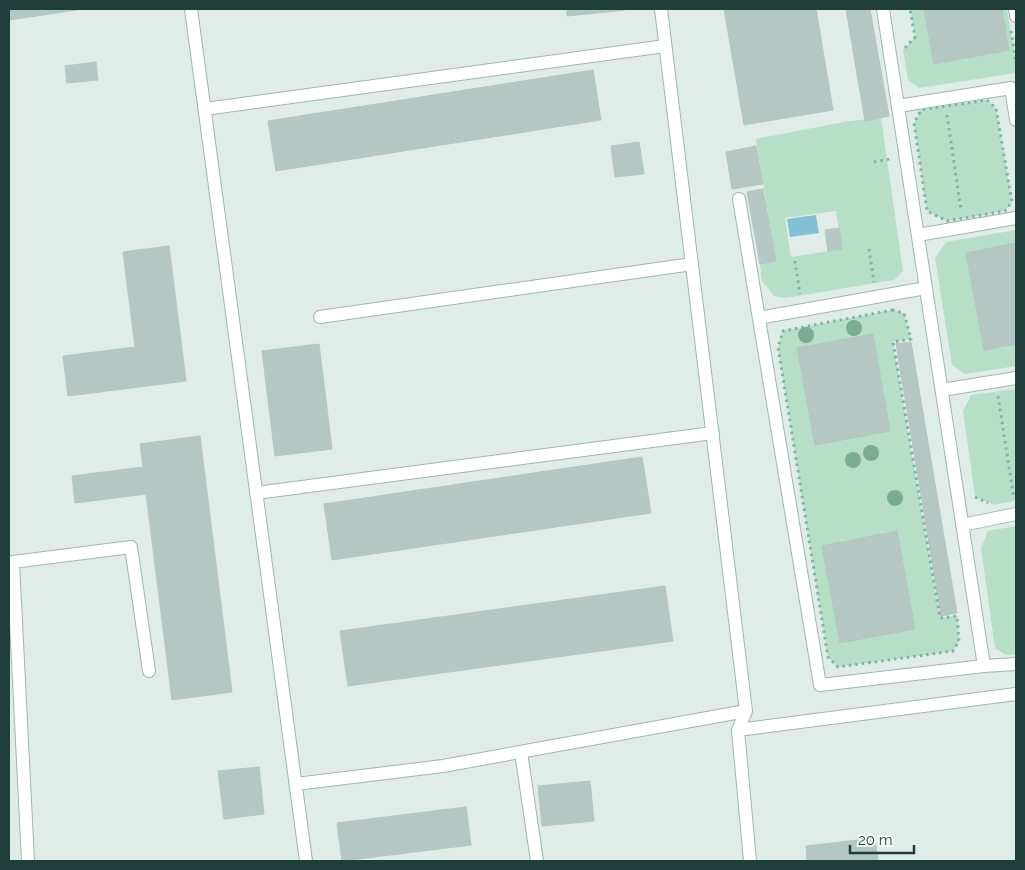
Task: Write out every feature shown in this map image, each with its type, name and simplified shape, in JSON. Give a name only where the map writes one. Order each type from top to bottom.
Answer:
[{"type":"lane","points":[[191,9],[306,861]]},
{"type":"lane","points":[[661,9],[746,711],[738,730],[750,861]]},
{"type":"lane","points":[[884,9],[984,666]]},
{"type":"lane","points":[[1013,21],[1015,9]]},
{"type":"lane","points":[[205,109],[665,46]]},
{"type":"lane","points":[[898,106],[1011,88],[1016,120]]},
{"type":"lane","points":[[739,199],[820,686],[984,666],[1016,664]]},
{"type":"lane","points":[[918,234],[1016,218]]},
{"type":"lane","points":[[320,317],[692,264]]},
{"type":"lane","points":[[758,318],[926,288]]},
{"type":"lane","points":[[942,390],[1016,378]]},
{"type":"lane","points":[[256,493],[713,433]]},
{"type":"lane","points":[[962,525],[1016,514]]},
{"type":"lane","points":[[28,861],[12,562],[131,547],[149,671]]},
{"type":"lane","points":[[738,730],[1016,694]]},
{"type":"lane","points":[[296,784],[443,766],[746,711]]},
{"type":"lane","points":[[521,752],[536,861]]},
{"type":"path","points":[[903,50],[915,37],[910,9]]},
{"type":"path","points":[[1013,21],[1016,62]]},
{"type":"path","points":[[987,100],[996,108],[1012,202],[1005,211],[962,218],[948,221],[927,211],[914,123],[921,110],[987,100]]},
{"type":"path","points":[[945,107],[962,218]]},
{"type":"path","points":[[892,310],[904,313],[910,339],[893,342],[940,618],[957,616],[959,641],[953,651],[838,667],[828,658],[778,347],[783,331],[892,310]]},
{"type":"path","points":[[997,392],[1015,502],[1008,503]]},
{"type":"path","points":[[974,488],[975,497],[994,505]]},
{"type":"green space","points":[[910,9],[1007,9],[1016,62],[1016,73],[919,88],[908,80],[903,50],[915,37]]},
{"type":"green space","points":[[987,100],[996,108],[1012,202],[1005,211],[947,221],[927,211],[914,123],[921,110]]},
{"type":"green space","points":[[881,118],[903,271],[894,280],[786,298],[774,296],[762,281],[760,264],[776,261],[756,139],[849,121]],"holes":[[[836,211],[842,249],[791,257],[785,218]]]},
{"type":"green space","points":[[1016,230],[1016,366],[965,374],[952,365],[935,258],[946,242]]},
{"type":"green space","points":[[892,310],[904,313],[911,339],[893,342],[940,618],[957,616],[959,641],[953,651],[838,667],[828,657],[778,347],[783,331]]},
{"type":"green space","points":[[1016,389],[1016,501],[994,505],[975,497],[963,411],[971,395]]},
{"type":"green space","points":[[1016,526],[1016,654],[1006,655],[995,648],[981,548],[988,531]]},
{"type":"water","points":[[816,215],[819,233],[790,237],[787,219]]},
{"type":"building","points":[[9,9],[83,9],[9,20]]},
{"type":"building","points":[[567,9],[625,9],[625,10],[567,16]]},
{"type":"building","points":[[724,9],[816,9],[833,110],[744,125]]},
{"type":"building","points":[[846,9],[870,9],[889,116],[865,121]]},
{"type":"building","points":[[924,9],[1002,9],[1009,50],[934,64]]},
{"type":"building","points":[[96,62],[98,80],[67,83],[65,66]]},
{"type":"building","points":[[593,70],[601,120],[276,171],[268,121]]},
{"type":"building","points":[[639,142],[644,174],[615,177],[611,146]]},
{"type":"building","points":[[756,146],[763,184],[732,189],[726,152]]},
{"type":"building","points":[[763,189],[776,261],[760,264],[747,192]]},
{"type":"building","points":[[839,228],[842,249],[828,251],[825,230]]},
{"type":"building","points":[[1016,243],[1016,344],[984,350],[966,253]]},
{"type":"building","points":[[169,246],[186,381],[68,396],[63,356],[135,347],[123,252]]},
{"type":"building","points":[[873,334],[890,431],[815,445],[797,348]]},
{"type":"building","points":[[911,342],[957,613],[941,616],[896,344]]},
{"type":"building","points":[[319,344],[332,449],[275,456],[262,351]]},
{"type":"building","points":[[200,436],[232,692],[172,700],[146,494],[75,503],[72,476],[143,467],[140,444]]},
{"type":"building","points":[[642,457],[651,513],[332,560],[324,504]]},
{"type":"building","points":[[897,531],[915,629],[840,643],[822,546]]},
{"type":"building","points":[[665,586],[673,641],[348,686],[340,631]]},
{"type":"building","points":[[259,767],[264,814],[224,819],[218,771]]},
{"type":"building","points":[[590,781],[594,821],[542,826],[538,786]]},
{"type":"building","points":[[466,807],[471,845],[342,861],[337,823]]},
{"type":"building","points":[[875,838],[878,861],[807,861],[806,846]]}]
